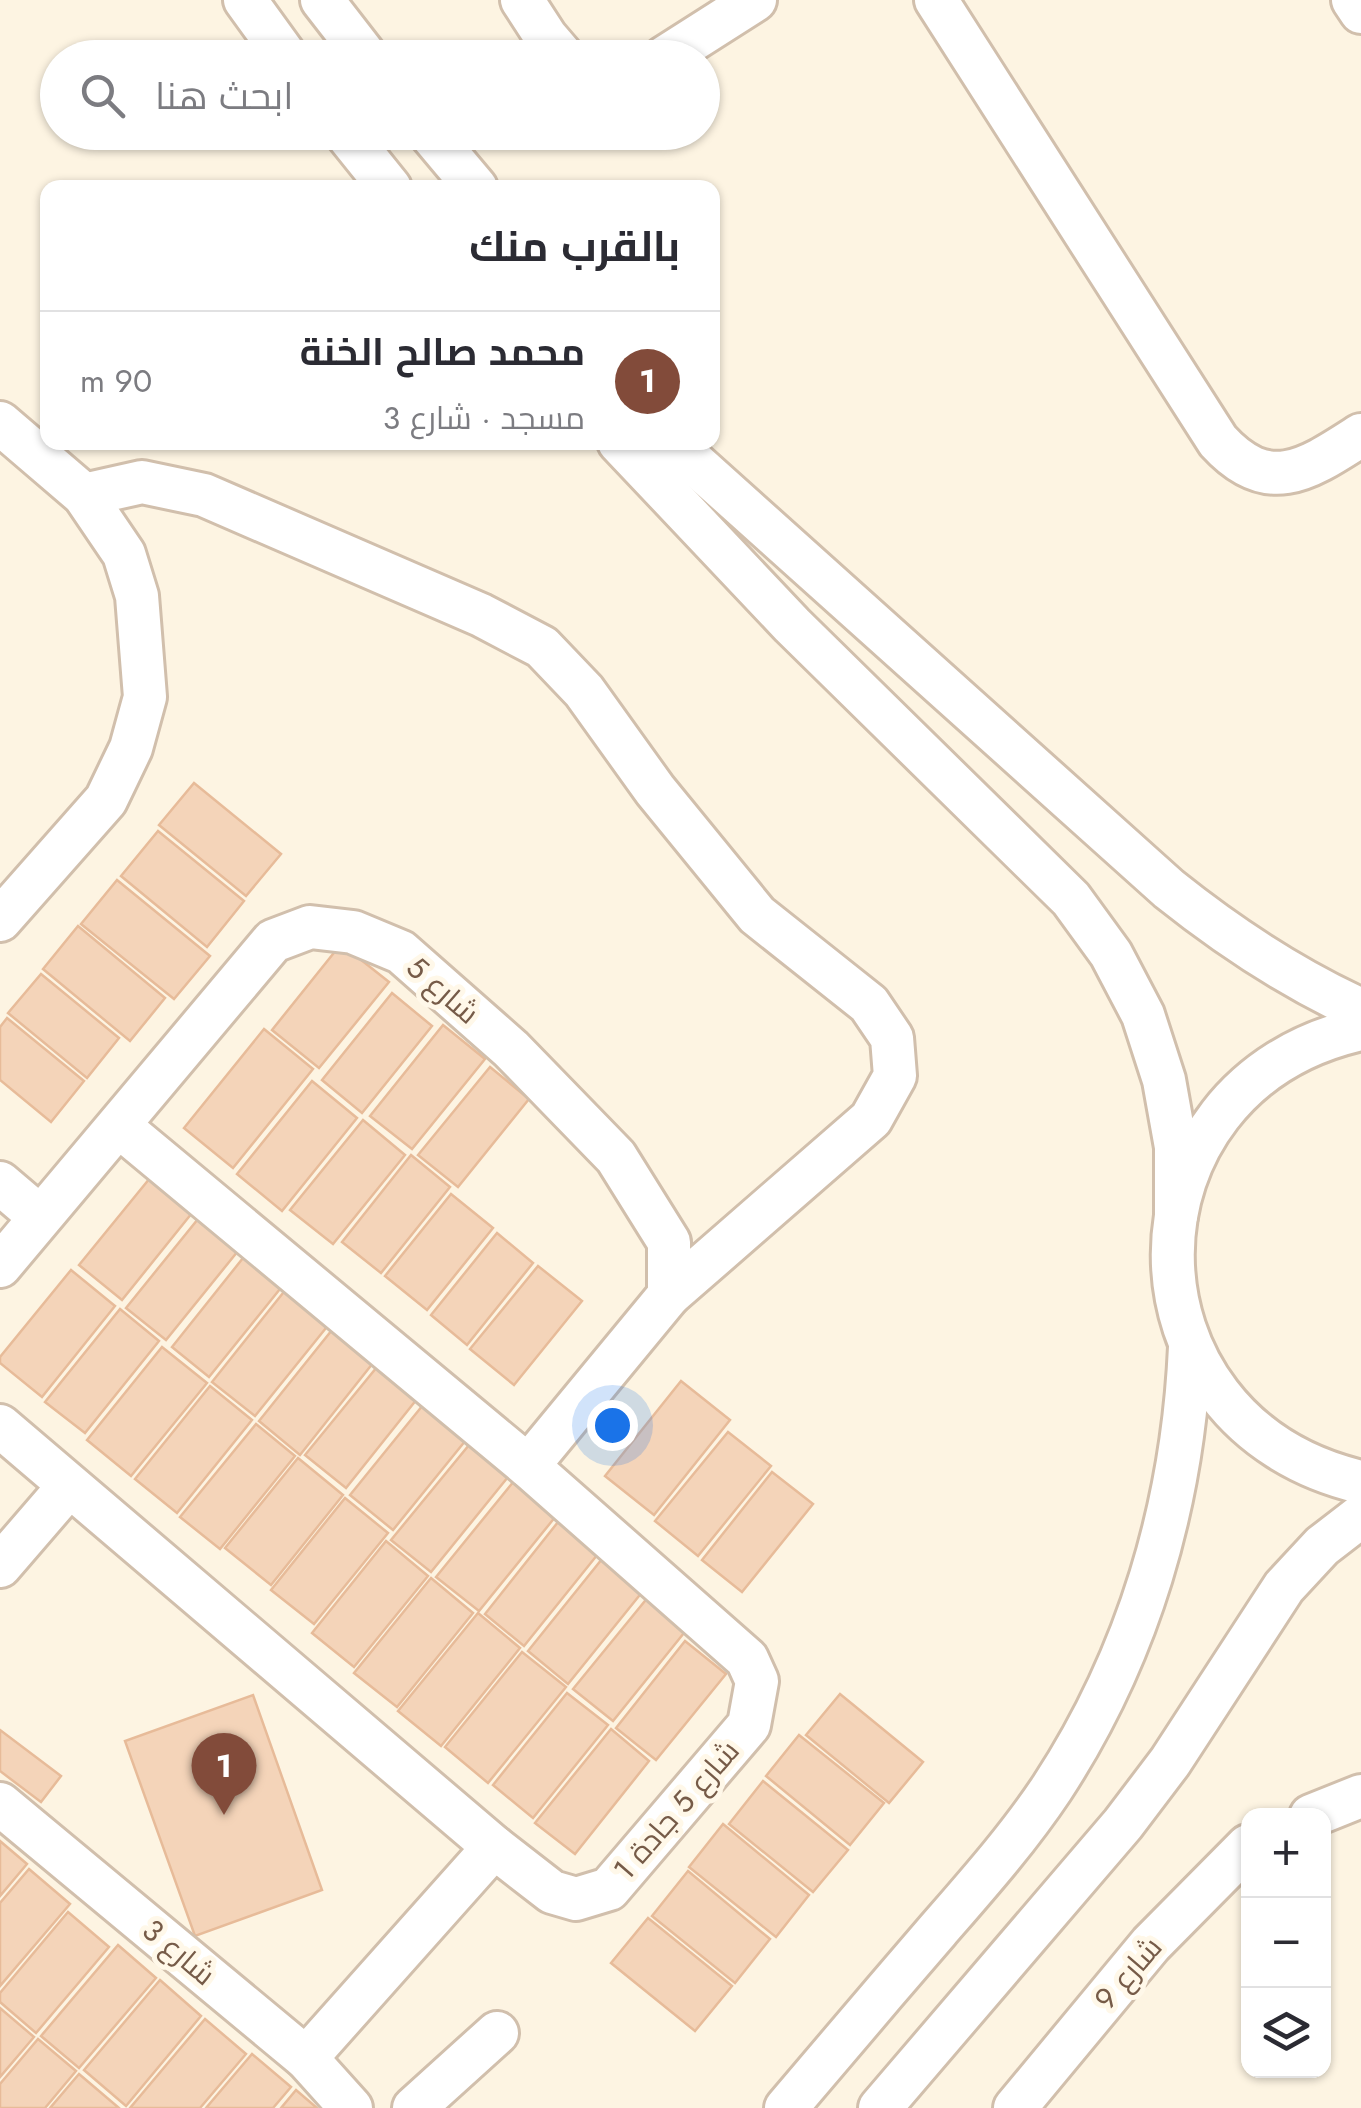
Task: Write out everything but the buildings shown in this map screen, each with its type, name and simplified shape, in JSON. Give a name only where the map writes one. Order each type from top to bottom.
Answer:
[{"type":"street","points":[[245,0],[274,40]]},
{"type":"street","points":[[322,0],[353,40]]},
{"type":"street","points":[[522,0],[549,40]]},
{"type":"street","points":[[692,40],[755,0]]},
{"type":"street","points":[[936,0],[1218,441],[1232,457],[1271,474],[1293,473],[1313,466],[1361,435]]},
{"type":"street","points":[[1353,0],[1361,12]]},
{"type":"street","points":[[359,150],[384,180]]},
{"type":"street","points":[[444,150],[469,180]]},
{"type":"street","points":[[0,423],[84,495],[124,554],[137,596],[146,697],[132,748],[106,800],[0,920]]},
{"type":"street","points":[[627,450],[792,625],[1071,899],[1111,954],[1143,1015],[1164,1080],[1176,1148],[1174,1282],[1190,1346],[1213,1388],[1244,1424],[1281,1452],[1324,1473],[1361,1482]]},
{"type":"street","points":[[681,450],[1168,889],[1275,966],[1361,1010]]},
{"type":"street","points":[[84,495],[142,482],[204,494],[481,615],[542,647],[584,690],[655,790],[757,915],[869,1004],[892,1038],[895,1076],[871,1119],[669,1295],[528,1466]]},
{"type":"street","name":"شارع 5","points":[[0,1266],[273,941],[310,927],[353,932],[400,952],[511,1049],[616,1157],[669,1242],[669,1295]]},
{"type":"street","points":[[1176,1216],[1184,1182],[1198,1150],[1238,1094],[1294,1052],[1325,1038],[1361,1029]]},
{"type":"street","name":"شارع 5 جادة 1","points":[[0,1426],[494,1847],[552,1892],[576,1899],[608,1889],[749,1724],[756,1702],[756,1681],[748,1660],[528,1466],[118,1126]]},
{"type":"street","points":[[0,1184],[40,1217]]},
{"type":"street","points":[[786,2108],[1012,1844],[1086,1732],[1142,1609],[1162,1545],[1188,1412],[1190,1346]]},
{"type":"street","points":[[0,1566],[69,1486]]},
{"type":"street","points":[[880,2108],[1123,1824],[1181,1746],[1284,1588],[1322,1546],[1361,1516]]},
{"type":"street","points":[[1331,1808],[1361,1796]]},
{"type":"street","name":"شارع 3","points":[[0,1804],[306,2058],[351,2108]]},
{"type":"street","points":[[306,2058],[494,1847]]},
{"type":"street","name":"شارع 9","points":[[1014,2108],[1151,1944],[1241,1853]]},
{"type":"street","points":[[414,2108],[497,2033]]},
{"type":"place","name":"محمد صالح الخنة","points":[[224,1815]]}]
